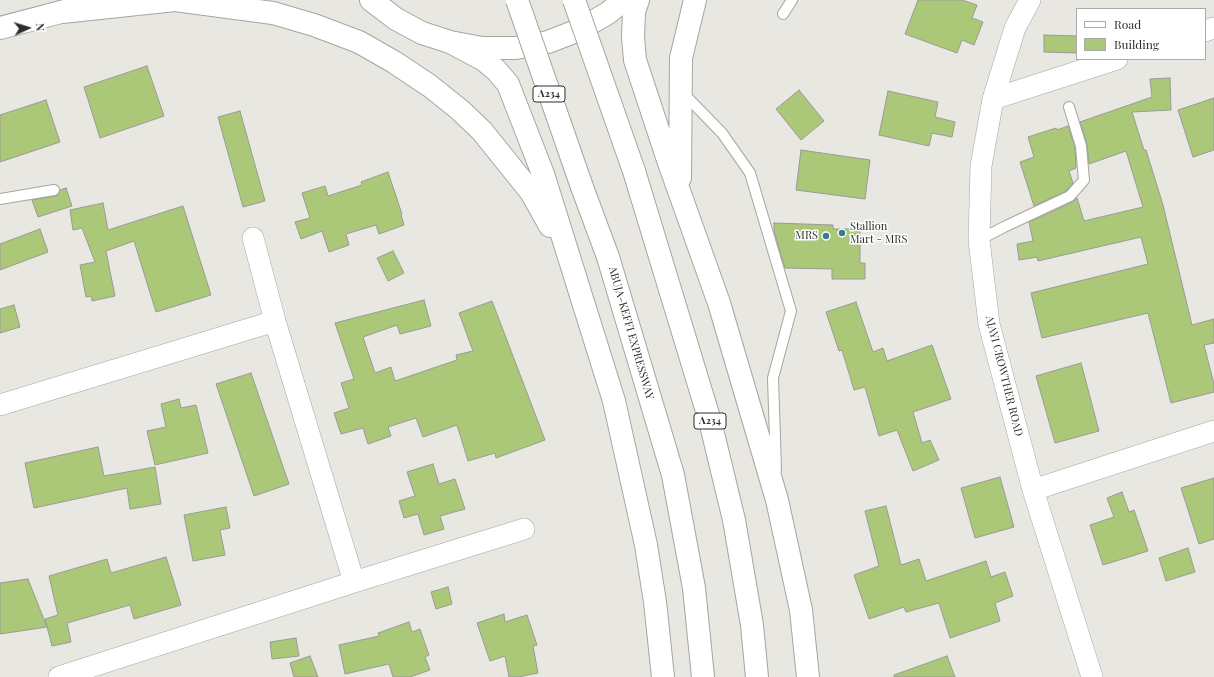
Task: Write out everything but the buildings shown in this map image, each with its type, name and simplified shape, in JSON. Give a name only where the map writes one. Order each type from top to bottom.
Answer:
[{"type":"main road","points":[[0,28],[103,0]]},
{"type":"main road","points":[[62,12],[176,0],[273,13],[314,25],[359,42],[394,62],[430,86],[460,110],[482,131],[531,192],[573,269]]},
{"type":"main road","points":[[370,0],[396,19],[422,33],[450,42],[489,48],[516,48],[548,42],[579,30],[608,13],[624,0]]},
{"type":"main road","name":"ABUJA-KEFFI EXPRESSWAY","points":[[516,0],[608,257],[673,476],[694,588],[703,677]]},
{"type":"main road","name":"A234","points":[[574,0],[634,171],[710,421],[735,528],[752,626],[757,677]]},
{"type":"main road","points":[[638,0],[634,12],[633,37],[635,60],[680,195],[719,303],[777,500],[801,610],[808,677]]},
{"type":"main road","points":[[680,195],[681,58],[695,0]]},
{"type":"main road","points":[[450,42],[484,60],[496,70],[508,84],[543,174],[616,409],[646,545],[655,602],[663,677]]},
{"type":"street","name":"AJAYI CROWTHER ROAD","points":[[1030,0],[1015,28],[993,99],[981,166],[979,240],[989,324],[1033,490],[1092,677]]},
{"type":"street","points":[[993,99],[1115,60]]},
{"type":"street","points":[[254,238],[275,321],[354,582]]},
{"type":"street","points":[[0,404],[275,321]]},
{"type":"street","points":[[1033,490],[1214,431]]},
{"type":"street","points":[[59,677],[524,529]]},
{"type":"lane","points":[[783,14],[792,0]]},
{"type":"lane","points":[[681,90],[722,133],[750,173],[791,311],[773,378],[777,500]]},
{"type":"lane","points":[[979,240],[1070,196],[1084,180],[1081,146],[1069,107]]},
{"type":"lane","points":[[0,199],[54,190]]},
{"type":"place","name":"Stallion Mart - MRS","points":[[842,233]]},
{"type":"place","name":"MRS","points":[[826,236]]}]
